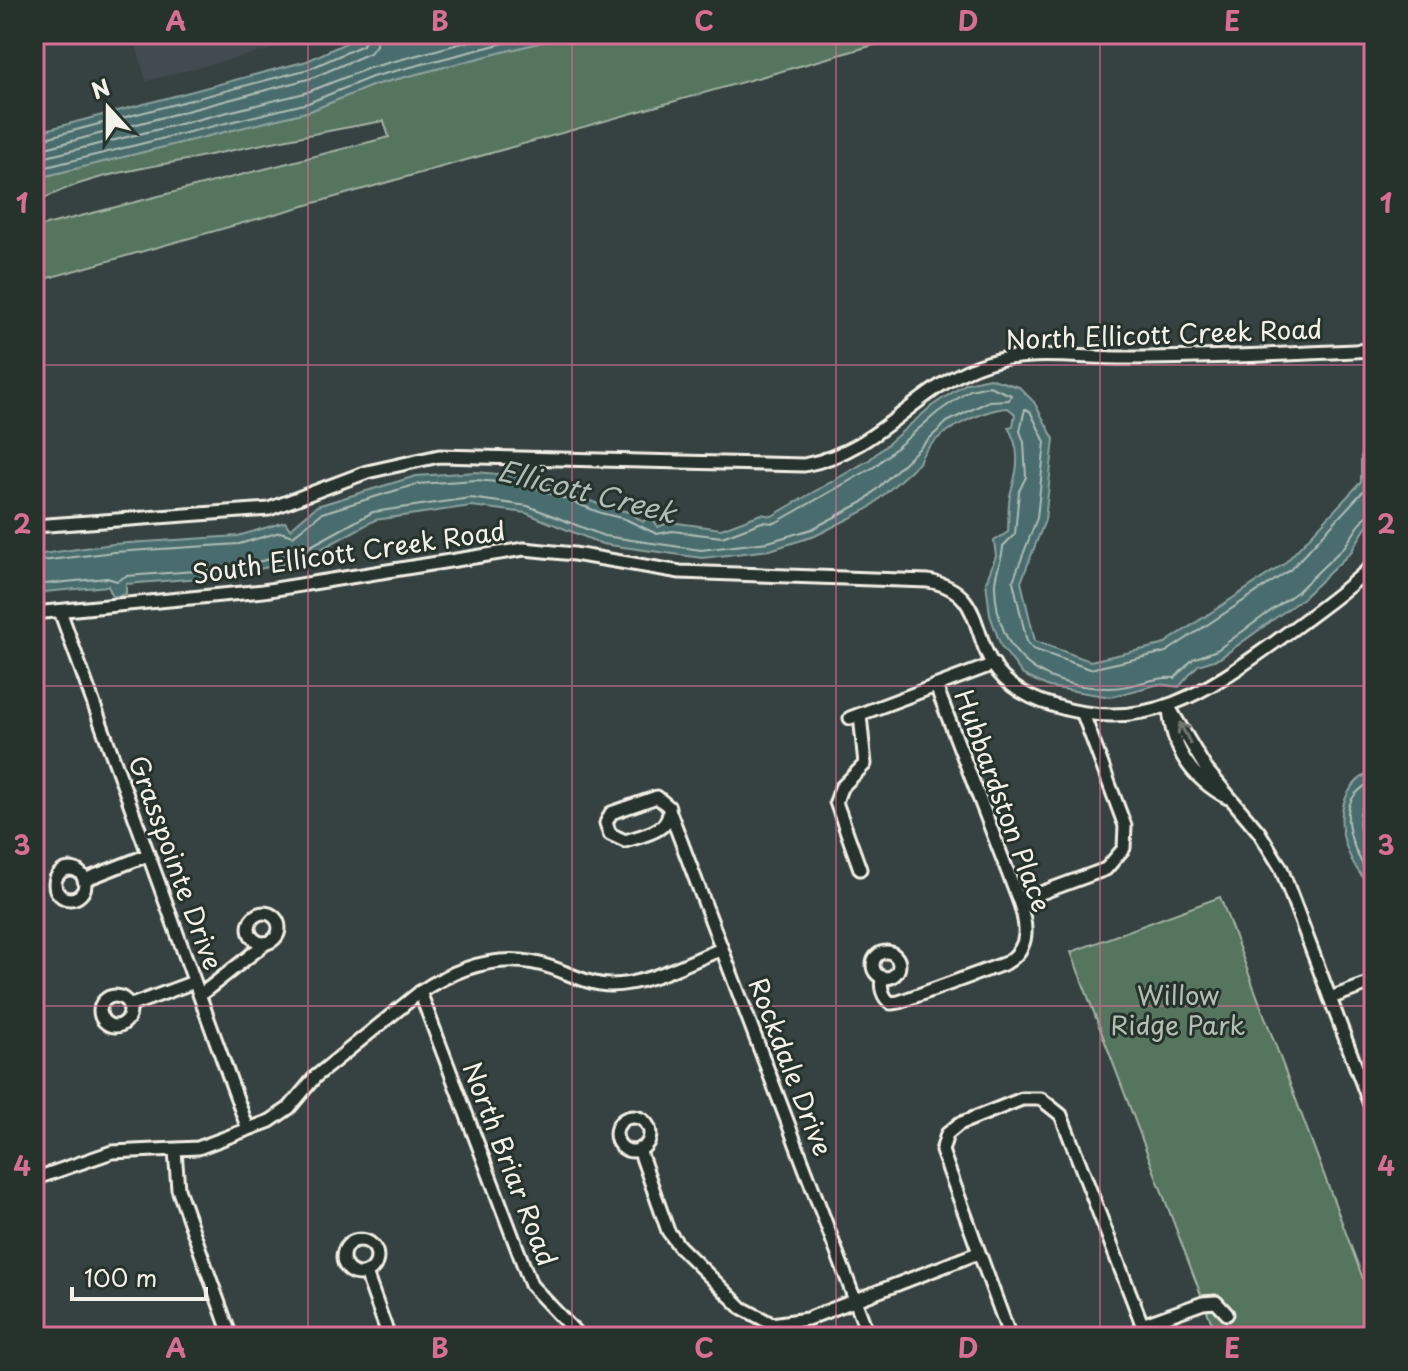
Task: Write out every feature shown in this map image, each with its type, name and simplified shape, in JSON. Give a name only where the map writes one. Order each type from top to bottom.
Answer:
[{"type":"street","name":"North Ellicott Creek Road","points":[[34,526],[269,509],[367,472],[439,456],[804,465],[855,449],[933,389],[963,371],[992,361],[1021,356],[1142,358],[1374,350]]},
{"type":"street","name":"South Ellicott Creek Road","points":[[34,613],[302,586],[498,551],[551,550],[680,572],[945,584],[965,599],[994,664],[1008,682],[1027,695],[1083,714],[1128,714],[1169,707],[1211,688],[1374,564]]},
{"type":"street","name":"Grasspointe Drive","points":[[60,611],[248,1129]]},
{"type":"street","points":[[860,869],[836,802],[841,788],[865,764],[855,716],[994,664]]},
{"type":"street","name":"Hubbardston Place","points":[[883,977],[880,983],[886,999],[894,1003],[1006,963],[1020,951],[1027,933],[1019,901],[936,686]]},
{"type":"street","points":[[1169,707],[1195,753],[1228,798],[1259,832],[1281,868],[1374,1115]]},
{"type":"street","points":[[1019,901],[1106,869],[1124,848],[1125,826],[1083,714]]},
{"type":"street","points":[[652,797],[662,799],[670,812],[664,827],[625,841],[614,838],[607,829],[611,813],[652,797]]},
{"type":"street","name":"Rockdale Drive","points":[[670,812],[869,1337]]},
{"type":"street","points":[[84,880],[148,855]]},
{"type":"street","points":[[200,995],[266,943]]},
{"type":"street","points":[[34,1179],[112,1152],[198,1148],[281,1115],[315,1077],[420,992],[488,963],[515,958],[594,983],[620,985],[722,949]]},
{"type":"street","points":[[129,1006],[194,982]]},
{"type":"street","points":[[1330,998],[1374,982]]},
{"type":"street","name":"North Briar Road","points":[[420,992],[531,1285],[580,1337]]},
{"type":"street","points":[[1010,1337],[943,1159],[944,1142],[959,1124],[1022,1099],[1041,1099],[1061,1115],[1145,1331],[1203,1303],[1216,1302],[1227,1314]]},
{"type":"street","points":[[639,1149],[671,1235],[751,1316],[772,1324],[795,1323],[978,1253]]},
{"type":"street","points":[[175,1151],[178,1189],[231,1337]]},
{"type":"street","points":[[366,1273],[389,1337]]},
{"type":"street","points":[[34,1309],[40,1331]]},
{"type":"shaded area","points":[[133,34],[284,34],[287,45],[146,81]]},
{"type":"green space","points":[[573,34],[913,34],[34,282],[34,228],[389,137],[384,121],[334,130],[107,176],[69,187],[34,204],[34,179],[310,111],[374,85]]},
{"type":"green space","name":"Willow Ridge Park","points":[[1220,897],[1374,1308],[1374,1328],[1350,1337],[1217,1337],[1071,952]]},
{"type":"water","points":[[374,34],[573,34],[374,85],[310,111],[34,179],[34,133],[307,61],[352,40]]},
{"type":"water","name":"Ellicott Creek","points":[[989,378],[1019,387],[1034,402],[1054,439],[1045,520],[1021,582],[1035,641],[1090,661],[1162,645],[1284,564],[1361,482],[1361,456],[1374,439],[1374,514],[1351,552],[1303,598],[1220,658],[1198,665],[1179,687],[1159,684],[1111,697],[1049,687],[1023,675],[1001,646],[990,615],[986,582],[996,556],[994,541],[1008,532],[1009,498],[1017,465],[1015,442],[1008,427],[1013,426],[1015,414],[1008,408],[984,413],[944,434],[924,453],[919,463],[868,509],[815,536],[770,550],[702,558],[602,544],[526,513],[471,506],[375,520],[301,560],[226,576],[126,584],[126,594],[113,597],[108,586],[34,593],[34,555],[113,544],[238,536],[285,522],[290,529],[317,506],[416,476],[476,472],[530,477],[603,506],[629,512],[643,522],[650,514],[658,527],[670,522],[721,529],[761,514],[772,516],[869,460],[933,405],[967,383]]},
{"type":"water","points":[[1374,770],[1374,890],[1362,877],[1345,844],[1342,810],[1347,794],[1358,781]]}]
